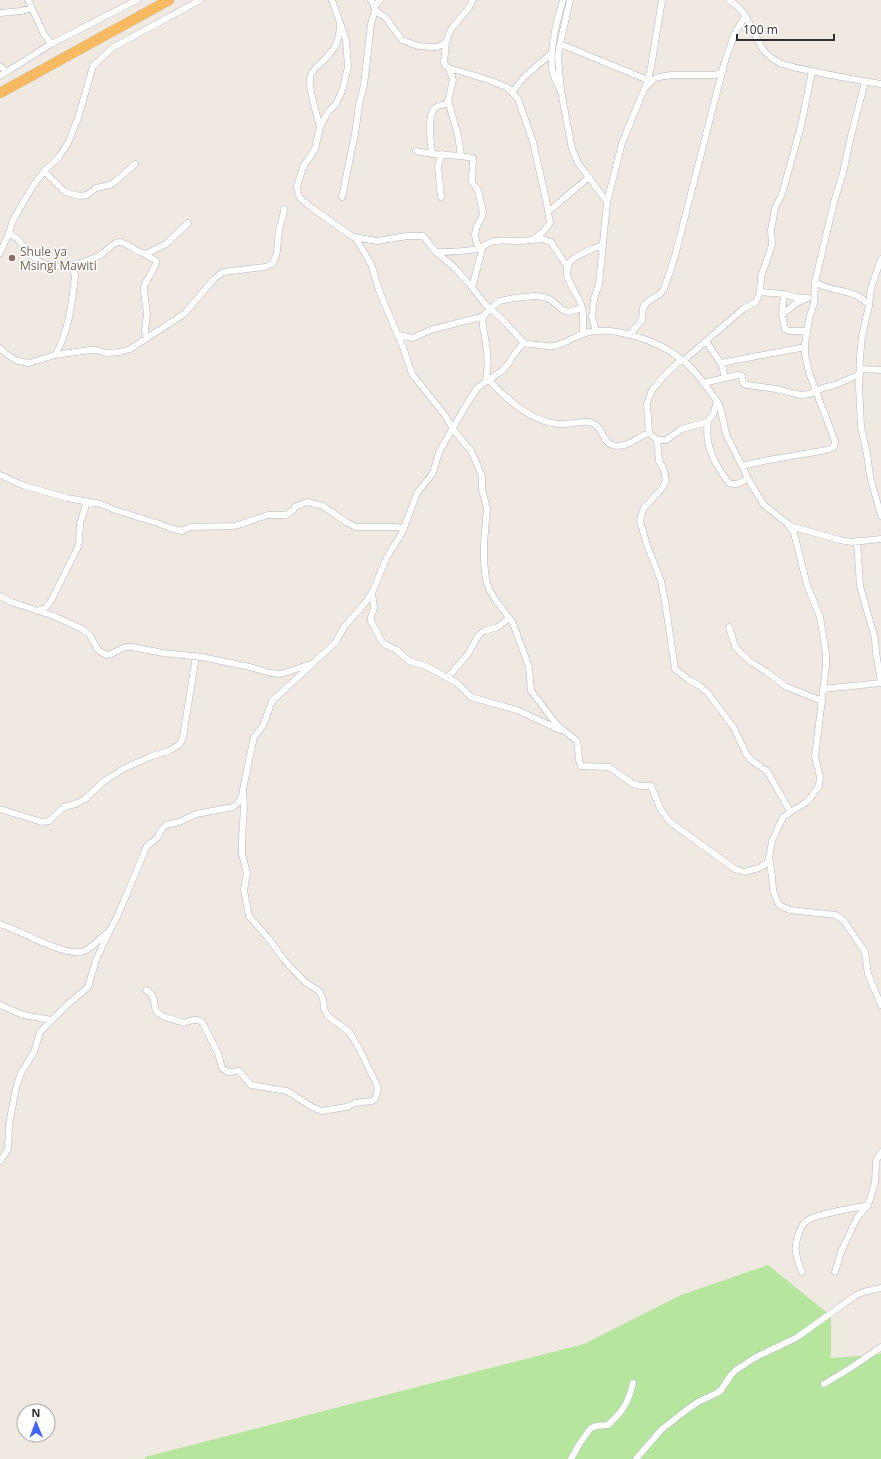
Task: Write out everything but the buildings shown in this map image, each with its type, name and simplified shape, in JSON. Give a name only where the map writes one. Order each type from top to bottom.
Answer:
[{"type":"highway","points":[[0,93],[169,0]]},
{"type":"street","points":[[28,0],[44,34],[52,44]]},
{"type":"street","points":[[0,76],[52,44],[137,0]]},
{"type":"street","points":[[0,253],[13,220],[33,186],[44,171],[59,157],[68,143],[78,118],[93,66],[112,48],[123,41],[200,0]]},
{"type":"street","points":[[332,0],[346,40],[348,60],[345,82],[336,104],[328,112],[320,127],[315,149],[303,167],[297,186],[298,194],[301,199],[312,208],[340,229],[355,237],[377,241],[422,235],[436,252],[455,268],[524,344]]},
{"type":"street","points":[[371,0],[378,14],[386,18],[402,40],[418,46],[433,47],[438,47],[446,42]]},
{"type":"street","points":[[342,197],[355,134],[358,105],[364,85],[374,8],[380,0]]},
{"type":"street","points":[[473,0],[452,28],[446,42],[444,63],[449,68],[489,80],[508,88],[520,102],[533,142],[548,212],[549,225],[530,241]]},
{"type":"street","points":[[561,91],[553,72],[552,53],[557,21],[563,0]]},
{"type":"street","points":[[570,0],[558,58],[561,91],[572,149],[578,163],[607,202]]},
{"type":"street","points":[[596,331],[592,317],[594,299],[599,284],[607,202],[622,143],[652,67],[662,0]]},
{"type":"street","points":[[729,0],[733,2],[746,16],[766,53],[780,63],[812,71],[881,84]]},
{"type":"street","points":[[0,13],[21,11],[32,8]]},
{"type":"street","points":[[629,335],[642,320],[645,304],[662,292],[666,284],[675,256],[723,71],[734,35],[746,16]]},
{"type":"street","points":[[320,127],[310,87],[310,78],[314,69],[336,45],[340,36],[341,23]]},
{"type":"street","points":[[560,44],[648,80]]},
{"type":"street","points":[[512,92],[524,77],[552,53]]},
{"type":"street","points":[[0,66],[7,72]]},
{"type":"street","points":[[449,68],[453,80],[448,96],[448,102],[458,135],[461,156]]},
{"type":"street","points":[[645,88],[654,79],[659,77],[671,75],[715,76],[723,71]]},
{"type":"street","points":[[717,401],[713,415],[708,421],[700,425],[682,429],[666,440],[657,440],[649,433],[647,404],[652,390],[665,374],[743,309],[756,302],[772,245],[771,232],[775,208],[782,194],[801,126],[812,71]]},
{"type":"street","points":[[742,466],[827,450],[834,447],[835,442],[816,392],[804,354],[816,282],[834,202],[843,173],[865,82]]},
{"type":"street","points":[[432,154],[430,137],[432,114],[434,108],[448,102]]},
{"type":"street","points":[[416,152],[470,157],[473,159],[472,182],[478,190],[483,210],[482,217],[475,234],[481,247],[472,288]]},
{"type":"street","points":[[441,197],[438,166],[442,154]]},
{"type":"street","points":[[44,171],[65,192],[79,196],[88,195],[96,188],[116,181],[135,164]]},
{"type":"street","points":[[548,212],[589,177]]},
{"type":"street","points":[[0,348],[6,354],[18,361],[26,363],[31,363],[55,355],[90,350],[97,350],[106,353],[120,352],[130,349],[184,314],[214,279],[224,272],[265,267],[272,264],[278,249],[279,229],[284,215],[284,209]]},
{"type":"street","points":[[145,254],[166,244],[188,224]]},
{"type":"street","points":[[9,233],[20,241],[31,256],[41,264],[71,267],[101,255],[110,247],[119,242],[127,245],[138,253],[145,254],[156,261],[156,264],[144,286],[147,314],[145,330],[146,339]]},
{"type":"street","points":[[146,990],[154,997],[156,1009],[161,1014],[183,1023],[190,1020],[202,1022],[218,1053],[222,1068],[228,1072],[239,1070],[251,1085],[287,1091],[321,1111],[347,1107],[360,1102],[372,1101],[376,1098],[377,1085],[361,1052],[349,1032],[328,1016],[324,1009],[323,998],[319,991],[306,982],[284,961],[269,939],[248,915],[244,890],[247,873],[242,854],[244,814],[243,793],[252,743],[263,726],[270,705],[277,695],[335,643],[344,627],[372,593],[387,557],[404,528],[417,493],[433,474],[439,452],[453,429],[471,397],[478,387],[502,371],[518,349],[524,344],[552,346],[561,344],[583,333],[596,331],[629,335],[652,342],[671,352],[682,360],[717,401],[720,406],[726,434],[748,478],[764,505],[790,526],[794,533],[807,585],[818,611],[822,629],[826,666],[815,757],[820,777],[820,784],[808,801],[783,816],[771,845],[767,863],[759,868],[744,872],[735,869],[670,822],[661,810],[651,786],[633,784],[609,767],[582,766],[578,758],[578,744],[558,726],[531,691],[529,667],[513,623],[490,591],[486,577],[484,544],[487,512],[482,490],[482,476],[471,451],[453,429],[444,414],[412,374],[398,335],[380,293],[371,264],[355,237]]},
{"type":"street","points":[[436,252],[459,251],[481,247],[495,241],[521,242],[543,239],[549,240],[554,245],[568,268]]},
{"type":"street","points":[[583,333],[582,308],[578,297],[569,282],[569,263],[574,258],[603,244]]},
{"type":"street","points":[[881,259],[871,288],[869,306],[861,342],[860,372],[861,427],[870,476],[881,516]]},
{"type":"street","points":[[55,355],[63,336],[70,308],[75,276],[71,267]]},
{"type":"street","points":[[816,282],[822,286],[858,296],[865,300],[869,306]]},
{"type":"street","points":[[760,292],[784,294],[798,298],[808,298]]},
{"type":"street","points":[[782,315],[795,304],[808,298],[814,292]]},
{"type":"street","points":[[784,294],[782,315],[784,328],[786,331],[807,331]]},
{"type":"street","points":[[398,335],[413,338],[430,330],[447,327],[484,316],[499,301],[533,296],[544,297],[567,312],[582,308]]},
{"type":"street","points":[[484,316],[482,327],[486,344],[488,365],[487,380]]},
{"type":"street","points":[[706,341],[721,363],[725,378]]},
{"type":"street","points":[[721,363],[805,347]]},
{"type":"street","points":[[703,383],[738,375],[742,376],[743,383],[746,385],[776,389],[801,395],[810,394],[823,388],[835,385],[860,372],[881,370]]},
{"type":"street","points":[[487,380],[532,417],[545,422],[560,425],[590,422],[599,428],[610,444],[617,446],[630,444],[649,433]]},
{"type":"street","points":[[708,421],[707,427],[709,447],[718,469],[729,483],[732,484],[738,484],[748,478]]},
{"type":"street","points":[[657,440],[659,461],[664,470],[666,481],[644,508],[640,521],[644,537],[661,581],[670,625],[675,669],[706,689],[734,728],[746,754],[751,760],[767,771],[790,811]]},
{"type":"street","points":[[0,475],[22,485],[68,498],[101,504],[170,528],[184,531],[190,527],[232,527],[268,515],[286,515],[295,507],[307,502],[323,506],[356,527],[404,528]]},
{"type":"street","points":[[38,611],[45,608],[51,601],[74,555],[79,542],[80,523],[87,502]]},
{"type":"street","points":[[790,526],[834,539],[857,541],[881,539]]},
{"type":"street","points":[[824,689],[881,682],[875,639],[860,586],[857,541]]},
{"type":"street","points":[[372,593],[374,608],[371,621],[382,642],[386,645],[397,650],[409,661],[426,666],[448,677],[458,683],[471,696],[517,710],[566,732]]},
{"type":"street","points":[[0,596],[11,602],[54,616],[85,631],[89,634],[98,650],[106,655],[127,646],[163,653],[196,656],[250,667],[270,673],[281,674],[313,664]]},
{"type":"street","points":[[448,677],[468,654],[478,636],[484,631],[498,627],[509,618]]},
{"type":"street","points":[[729,627],[735,646],[741,654],[752,663],[787,687],[822,701]]},
{"type":"street","points":[[0,809],[42,822],[49,821],[64,807],[75,804],[85,798],[104,781],[125,768],[152,756],[169,752],[178,746],[183,737],[196,656]]},
{"type":"street","points":[[0,1160],[8,1149],[9,1124],[18,1078],[34,1052],[40,1032],[88,986],[96,960],[108,932],[117,917],[147,846],[157,838],[162,829],[166,826],[196,814],[233,808],[238,803],[243,793]]},
{"type":"street","points":[[769,858],[773,890],[778,903],[781,906],[790,910],[836,915],[844,921],[865,952],[868,974],[881,1005]]},
{"type":"street","points":[[0,924],[39,942],[77,952],[91,948],[95,942],[108,932]]},
{"type":"street","points":[[0,1005],[23,1015],[52,1020]]},
{"type":"street","points":[[835,1272],[857,1218],[868,1205],[875,1183],[876,1161],[881,1152]]},
{"type":"street","points":[[802,1272],[795,1254],[795,1248],[804,1223],[815,1217],[868,1205]]},
{"type":"street","points":[[636,1459],[661,1430],[698,1402],[721,1390],[731,1375],[744,1364],[796,1338],[855,1296],[863,1292],[881,1288]]},
{"type":"street","points":[[824,1384],[849,1370],[881,1347]]},
{"type":"street","points":[[571,1459],[589,1430],[596,1426],[608,1425],[625,1407],[633,1383]]},
{"type":"green space","points":[[768,1265],[831,1316],[831,1358],[875,1355],[881,1353],[881,1459],[145,1459],[145,1457],[584,1344],[681,1295]]},
{"type":"place","name":"Shule ya Msingi Mawiti","points":[[12,258]]}]
